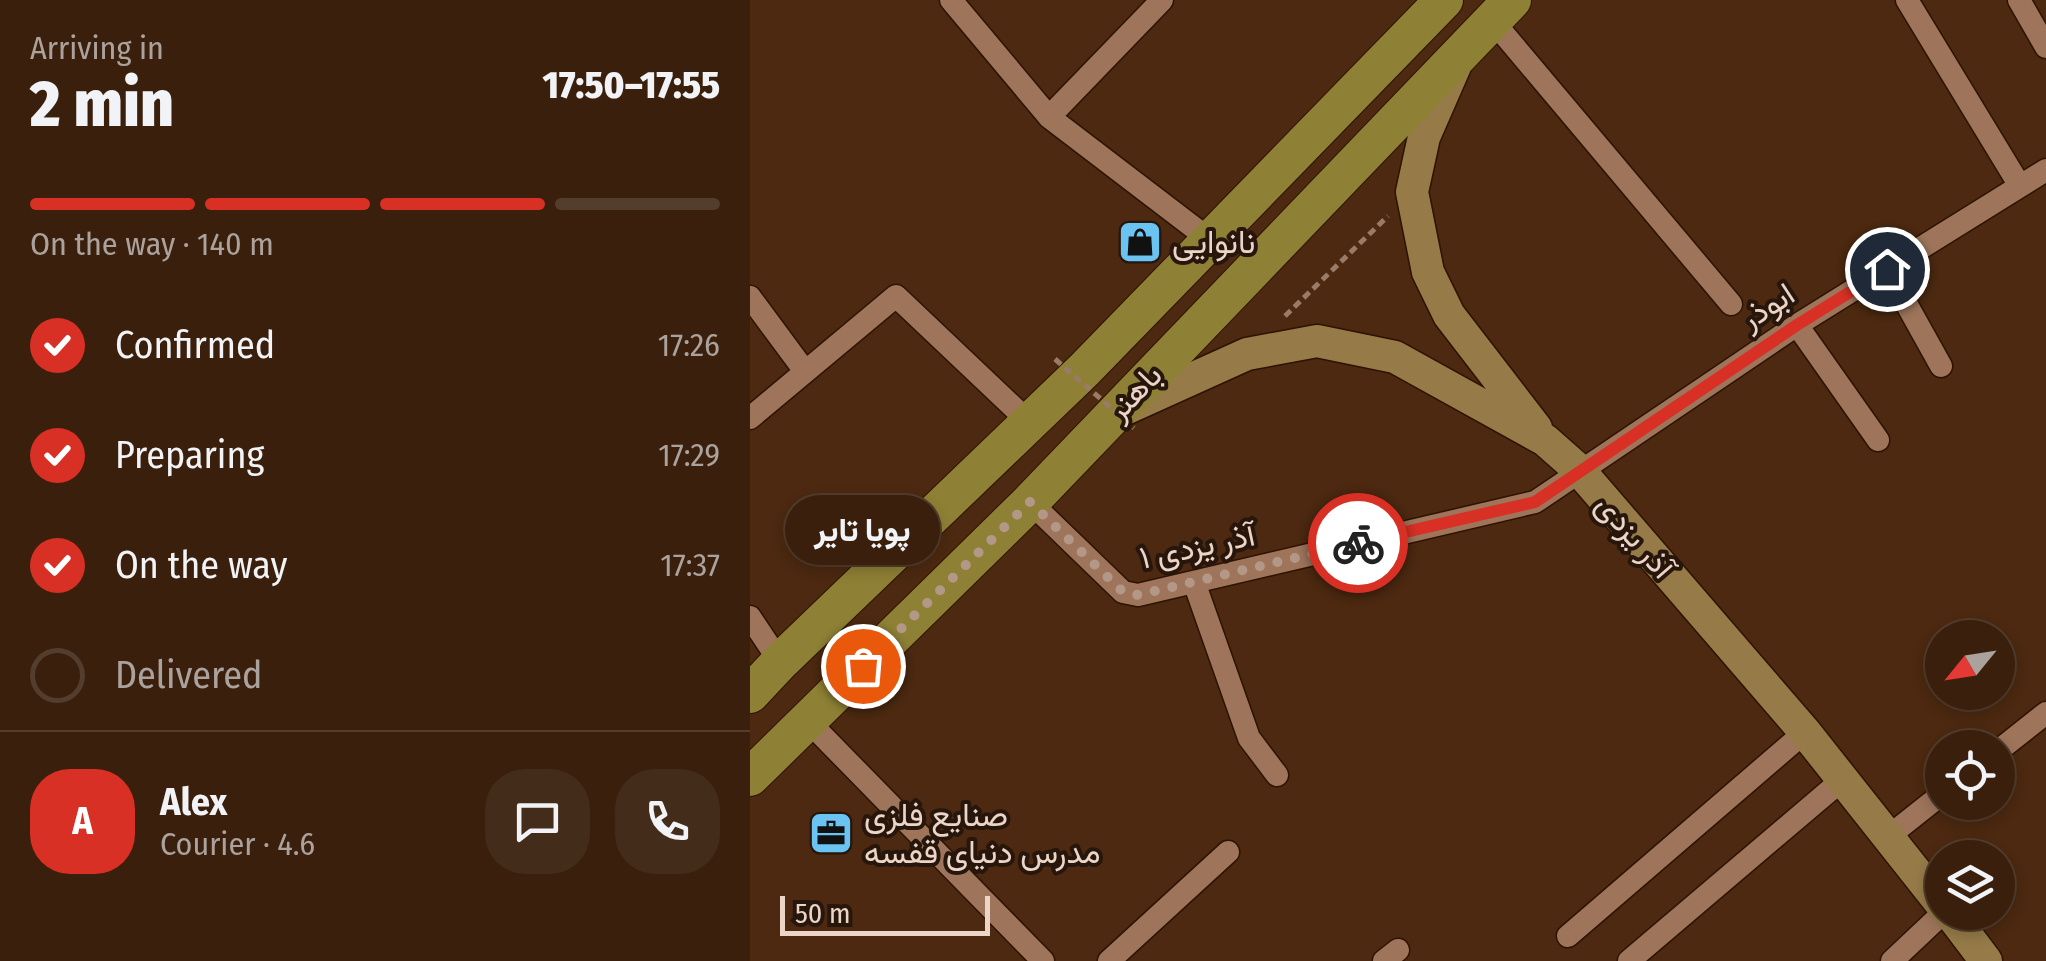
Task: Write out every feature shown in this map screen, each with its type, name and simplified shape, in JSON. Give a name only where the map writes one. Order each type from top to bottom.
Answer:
[{"type":"main road","name":"باهنر","points":[[750,694],[1030,423],[1444,0]]},
{"type":"main road","name":"باهنر","points":[[750,778],[1030,502],[1124,420],[1502,10]]},
{"type":"street","points":[[950,0],[1049,117],[1210,240]]},
{"type":"street","points":[[1049,117],[1162,0]]},
{"type":"street","points":[[1907,0],[2020,186]]},
{"type":"street","points":[[2019,0],[2046,48]]},
{"type":"street","points":[[1502,10],[1731,304]]},
{"type":"street","points":[[1461,52],[1424,136],[1412,192],[1428,272],[1449,316],[1545,440]]},
{"type":"street","name":"ابوذر","points":[[1579,470],[1797,325],[2046,170]]},
{"type":"street","points":[[1887,269],[1942,366]]},
{"type":"street","points":[[750,418],[896,296],[1030,423]]},
{"type":"street","points":[[750,297],[804,370]]},
{"type":"street","points":[[1797,325],[1878,440]]},
{"type":"street","name":"آذر یزدی","points":[[1124,420],[1248,354],[1317,340],[1395,357],[1545,440],[1579,470],[1805,732],[1925,883]]},
{"type":"street","name":"آذر یزدی ۱","points":[[1030,502],[1123,592],[1138,595],[1535,502],[1579,470]]},
{"type":"street","points":[[1194,582],[1249,738],[1277,775]]},
{"type":"street","points":[[750,616],[780,662]]},
{"type":"street","points":[[2015,738],[2046,713]]},
{"type":"street","points":[[808,720],[1044,961]]},
{"type":"street","points":[[1568,936],[1805,732]]},
{"type":"street","points":[[1628,961],[1842,780]]},
{"type":"street","points":[[1889,836],[1925,807]]},
{"type":"street","points":[[1110,961],[1228,852]]},
{"type":"street","points":[[1892,961],[1926,930]]},
{"type":"street","points":[[1961,930],[1986,961]]},
{"type":"path","points":[[1248,354],[1412,192]]},
{"type":"path","points":[[1055,359],[1124,420]]},
{"type":"way so far","points":[[863,666],[1030,502],[1123,592],[1138,595],[1358,543]]},
{"type":"place","name":"نانوایی","points":[[1140,242]]},
{"type":"place","name":"پویا تایر","points":[[863,666]]},
{"type":"place","name":"صنایع فلزی مدرس دنیای قفسه","points":[[831,833]]},
{"type":"route","points":[[1358,543],[1535,502],[1887,269]]}]
